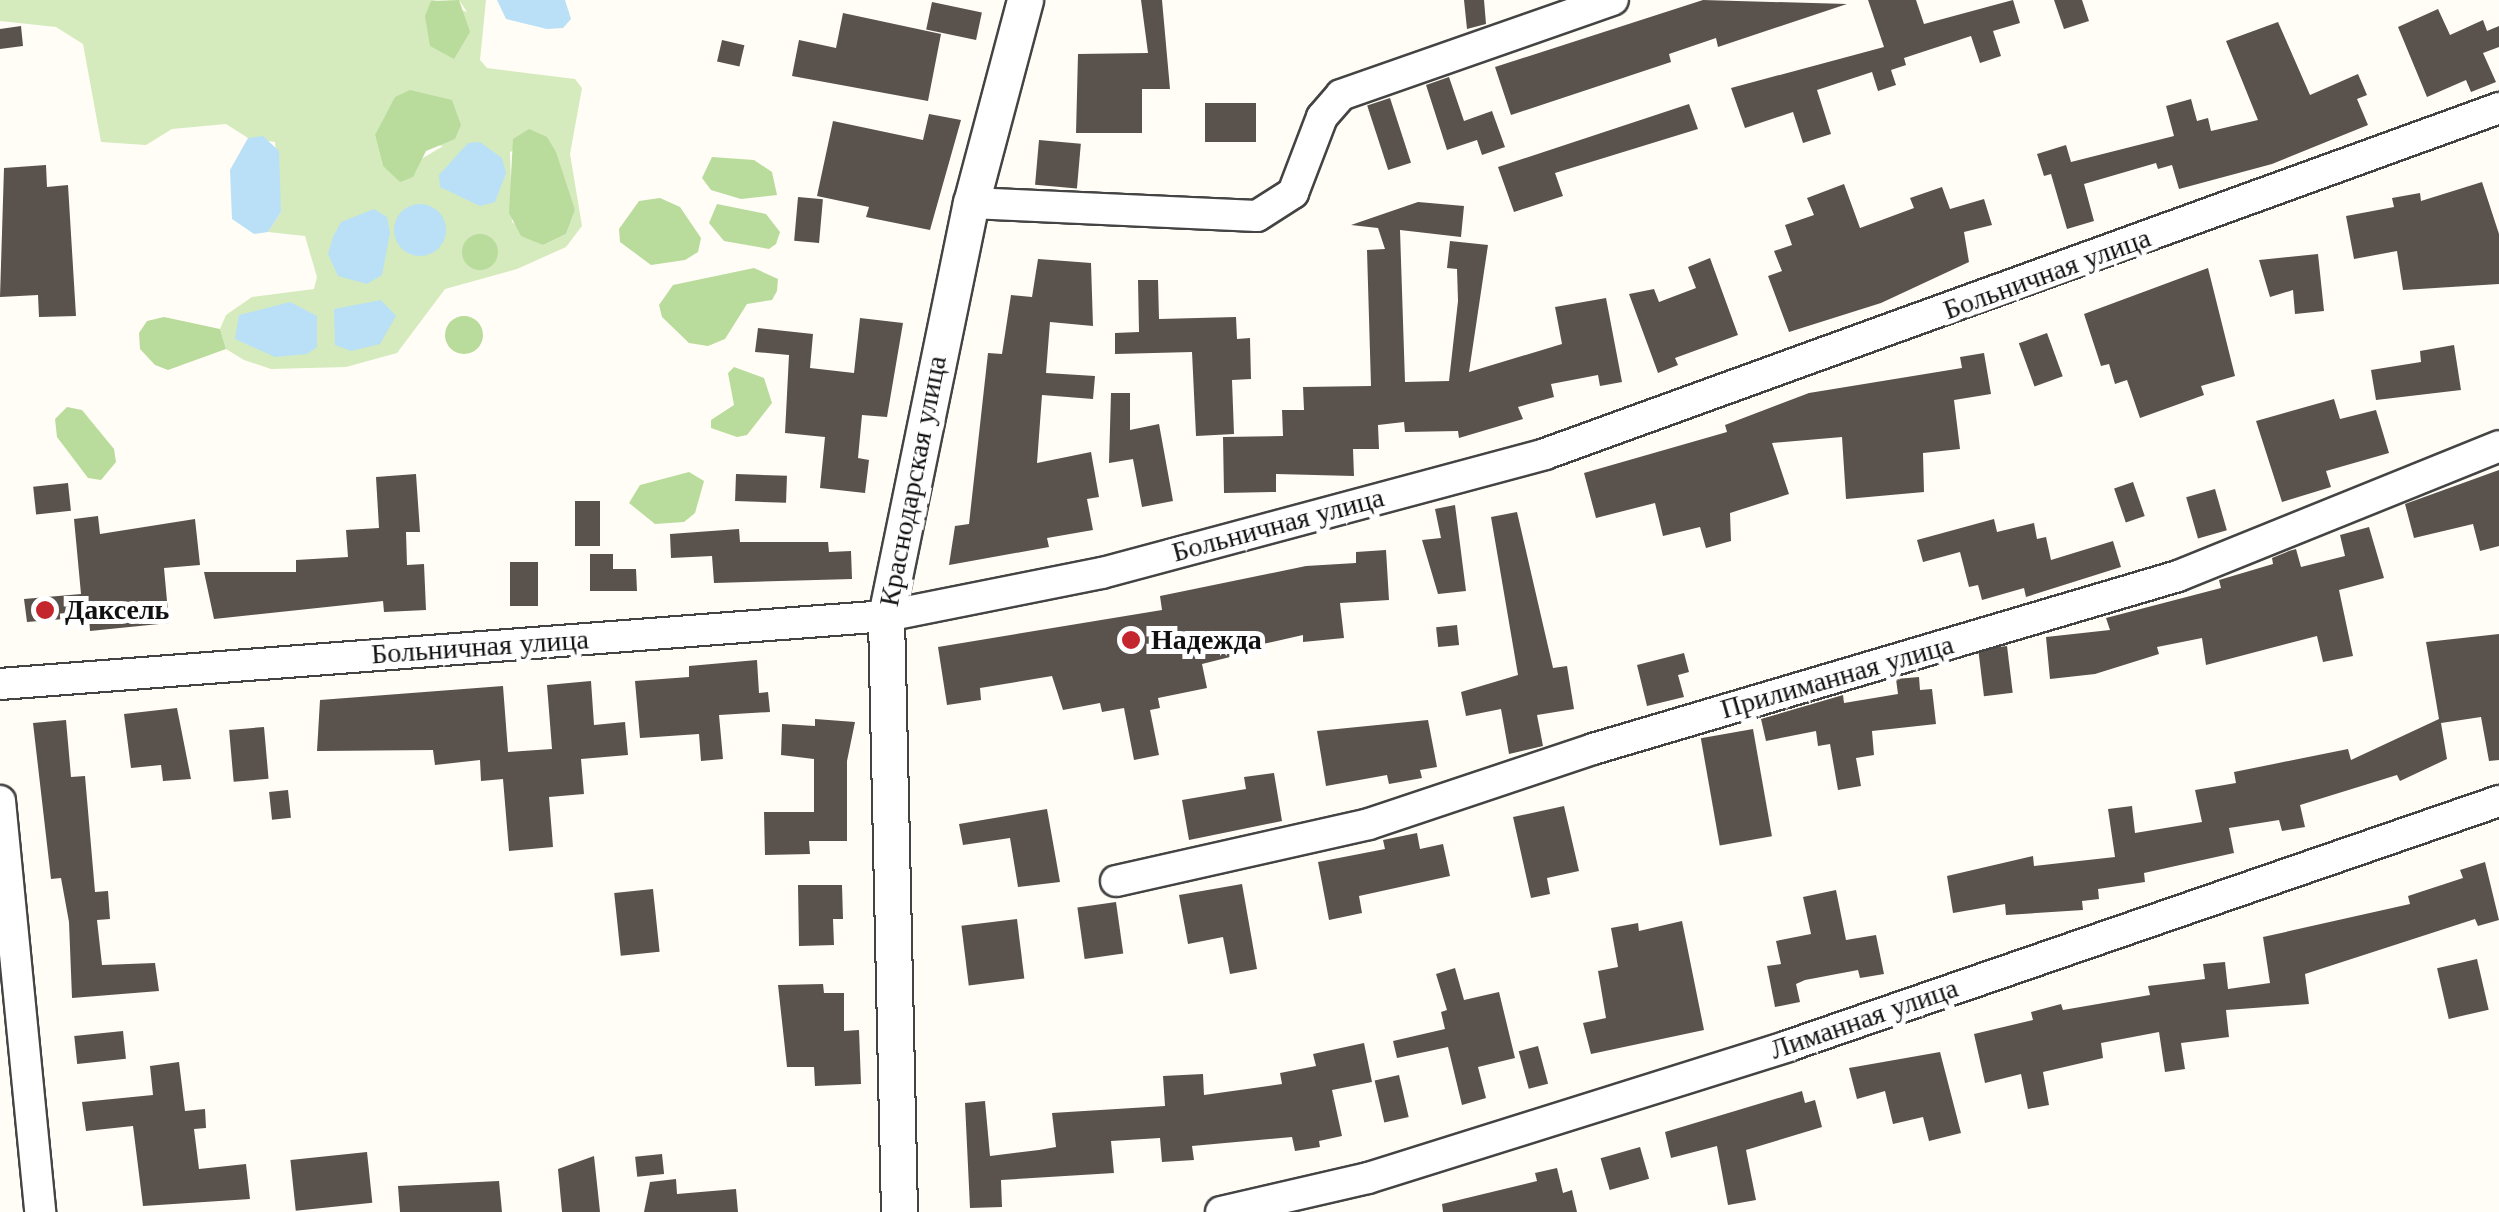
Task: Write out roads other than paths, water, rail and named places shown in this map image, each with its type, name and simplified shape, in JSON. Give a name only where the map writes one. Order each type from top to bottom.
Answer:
[{"type":"street","name":"Краснодарская улица","points":[[899,1212],[886,616],[971,203],[1026,0]]},
{"type":"street","points":[[971,203],[1257,216],[1293,193],[1322,117],[1342,95],[1613,0]]},
{"type":"street","name":"Больничная улица","points":[[0,684],[886,616],[1102,572],[1545,454],[2499,108]]},
{"type":"street","name":"Прилиманная улица","points":[[1116,881],[1369,824],[1593,749],[2178,576],[2499,446]]},
{"type":"street","points":[[0,800],[40,1212]]},
{"type":"street","name":"Лиманная улица","points":[[1221,1212],[1368,1178],[1788,1046],[2499,801]]},
{"type":"water","points":[[497,0],[565,0],[571,19],[563,28],[547,29],[506,19]]},
{"type":"water","points":[[263,136],[279,151],[281,212],[268,232],[254,234],[232,219],[230,170],[248,138]]},
{"type":"water","points":[[480,142],[502,158],[506,173],[495,202],[480,206],[440,187],[439,175],[468,143]]},
{"type":"water","points":[[420,204],[438,212],[446,230],[438,248],[420,256],[402,248],[394,230],[402,212]]},
{"type":"water","points":[[374,209],[387,217],[390,233],[382,275],[367,284],[338,276],[328,254],[341,222]]},
{"type":"water","points":[[381,300],[396,316],[380,344],[351,351],[335,345],[334,309]]},
{"type":"water","points":[[290,302],[317,316],[317,347],[307,354],[275,357],[235,339],[239,315]]},
{"type":"place","name":"Даксель","points":[[45,610]]},
{"type":"place","name":"Надежда","points":[[1131,640]]}]
